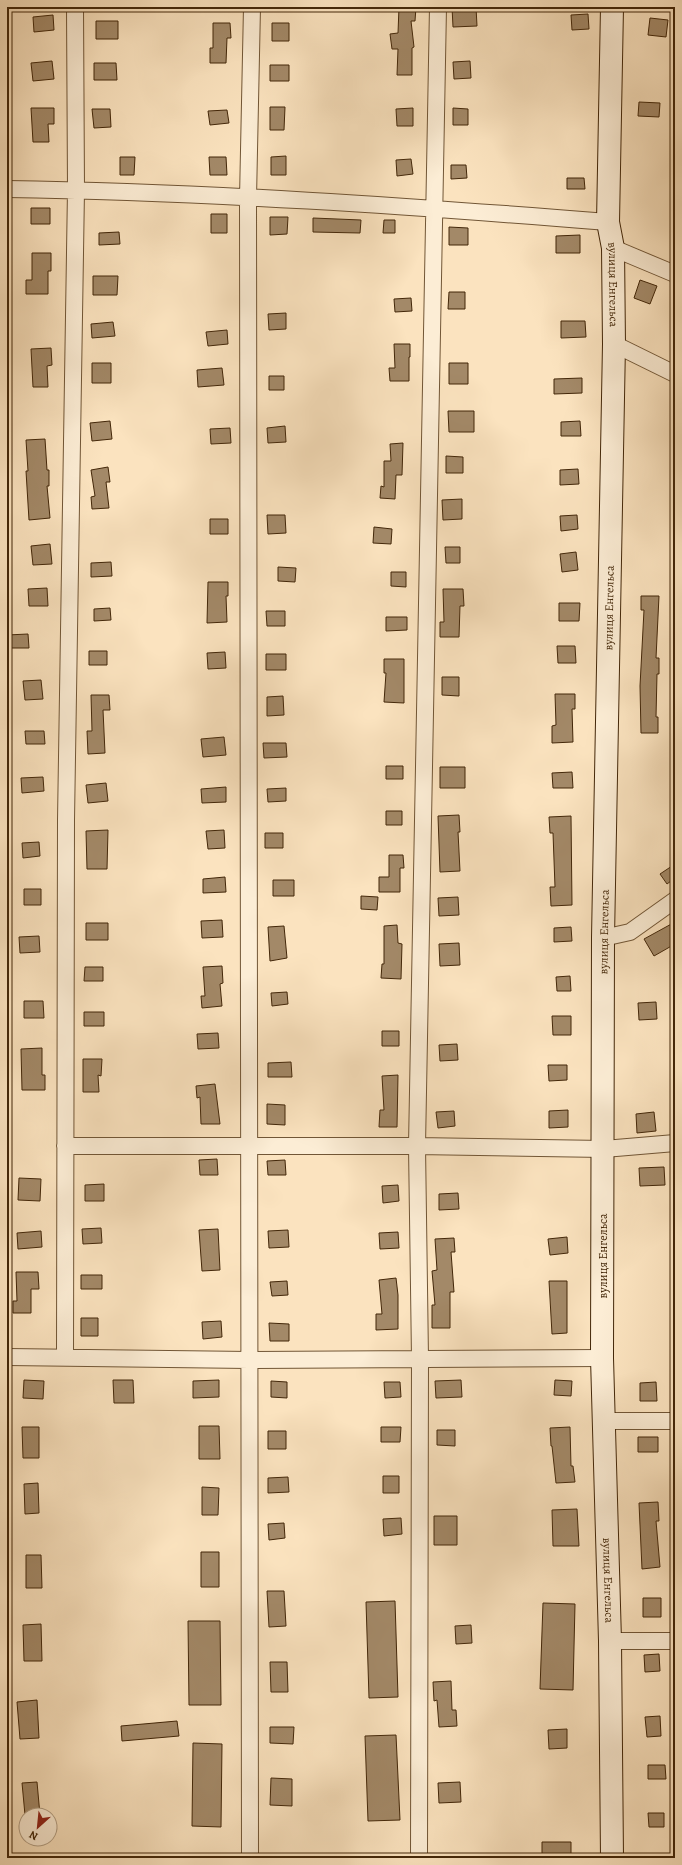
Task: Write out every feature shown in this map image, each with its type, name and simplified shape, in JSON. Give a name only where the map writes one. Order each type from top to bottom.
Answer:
[{"type":"street","points":[[65,1357],[66,820],[76,190],[75,7]]},
{"type":"street","points":[[250,1858],[248,198],[252,7]]},
{"type":"street","points":[[419,1858],[420,1358],[417,1146],[438,7]]},
{"type":"street","name":"вулиця Енгельса","points":[[612,7],[608,222],[613,248],[614,344],[603,938],[604,1149],[602,1358],[610,1641],[612,1858]]},
{"type":"street","points":[[7,189],[76,190],[434,208],[608,222]]},
{"type":"street","points":[[613,248],[675,274]]},
{"type":"street","points":[[614,344],[675,374]]},
{"type":"street","points":[[603,938],[630,932],[675,900]]},
{"type":"street","points":[[66,1146],[248,1145],[604,1149],[675,1143]]},
{"type":"street","points":[[7,1357],[249,1360],[602,1358]]},
{"type":"street","points":[[603,1421],[675,1421]]},
{"type":"street","points":[[610,1641],[675,1641]]},
{"type":"building","points":[[399,7],[416,7],[415,21],[411,21],[414,47],[412,48],[412,75],[397,75],[398,49],[392,49],[390,34],[398,33]]},
{"type":"building","points":[[452,7],[476,7],[477,26],[453,27]]},
{"type":"building","points":[[588,14],[589,29],[572,30],[571,15]]},
{"type":"building","points":[[53,15],[54,30],[34,32],[33,17]]},
{"type":"building","points":[[650,18],[668,20],[666,37],[648,35]]},
{"type":"building","points":[[96,21],[118,21],[118,39],[96,39]]},
{"type":"building","points":[[213,23],[230,23],[231,38],[227,38],[226,63],[210,63],[210,48],[213,48]]},
{"type":"building","points":[[272,23],[289,23],[289,41],[272,41]]},
{"type":"building","points":[[52,61],[54,79],[33,81],[31,63]]},
{"type":"building","points":[[470,61],[471,78],[454,79],[453,62]]},
{"type":"building","points":[[94,63],[116,63],[117,80],[94,80]]},
{"type":"building","points":[[270,65],[289,65],[289,81],[270,81]]},
{"type":"building","points":[[639,102],[660,103],[659,117],[638,116]]},
{"type":"building","points":[[270,107],[285,107],[284,130],[270,130]]},
{"type":"building","points":[[31,108],[54,108],[54,124],[48,124],[49,142],[33,142]]},
{"type":"building","points":[[413,108],[413,126],[397,126],[396,109]]},
{"type":"building","points":[[453,108],[468,109],[468,125],[453,125]]},
{"type":"building","points":[[92,109],[110,109],[111,127],[94,128]]},
{"type":"building","points":[[227,110],[229,123],[210,125],[208,111]]},
{"type":"building","points":[[286,156],[286,175],[271,175],[271,157]]},
{"type":"building","points":[[120,157],[135,157],[134,175],[120,175]]},
{"type":"building","points":[[209,157],[226,157],[227,175],[210,175]]},
{"type":"building","points":[[411,159],[413,174],[397,176],[396,160]]},
{"type":"building","points":[[451,165],[466,165],[467,178],[451,179]]},
{"type":"building","points":[[567,178],[584,178],[585,189],[567,189]]},
{"type":"building","points":[[31,208],[50,208],[50,224],[31,224]]},
{"type":"building","points":[[211,214],[227,214],[227,233],[211,233]]},
{"type":"building","points":[[270,217],[288,217],[287,234],[270,235]]},
{"type":"building","points":[[313,218],[361,220],[360,233],[313,232]]},
{"type":"building","points":[[384,220],[395,220],[395,233],[383,233]]},
{"type":"building","points":[[449,227],[468,228],[468,245],[449,245]]},
{"type":"building","points":[[119,232],[120,244],[99,245],[99,233]]},
{"type":"building","points":[[580,235],[580,253],[556,253],[556,236]]},
{"type":"building","points":[[32,253],[51,253],[51,271],[48,271],[48,294],[26,294],[26,280],[32,280]]},
{"type":"building","points":[[93,276],[118,276],[117,295],[93,295]]},
{"type":"building","points":[[640,280],[657,286],[650,304],[634,298]]},
{"type":"building","points":[[449,292],[465,292],[465,309],[448,309]]},
{"type":"building","points":[[411,298],[412,311],[395,312],[394,299]]},
{"type":"building","points":[[286,313],[286,329],[269,330],[268,314]]},
{"type":"building","points":[[561,321],[585,321],[586,337],[561,338]]},
{"type":"building","points":[[113,322],[115,336],[92,338],[91,324]]},
{"type":"building","points":[[227,330],[228,344],[208,346],[206,332]]},
{"type":"building","points":[[394,344],[410,344],[409,381],[390,381],[389,368],[395,368]]},
{"type":"building","points":[[51,348],[52,365],[47,366],[48,387],[33,387],[31,349]]},
{"type":"building","points":[[92,363],[111,363],[111,383],[92,383]]},
{"type":"building","points":[[449,363],[468,363],[468,384],[449,384]]},
{"type":"building","points":[[222,368],[224,385],[198,387],[197,370]]},
{"type":"building","points":[[269,376],[284,376],[284,390],[269,390]]},
{"type":"building","points":[[582,378],[582,393],[554,394],[554,379]]},
{"type":"building","points":[[448,411],[474,411],[474,432],[449,432]]},
{"type":"building","points":[[110,421],[112,439],[92,441],[90,423]]},
{"type":"building","points":[[580,421],[581,436],[561,436],[561,422]]},
{"type":"building","points":[[285,426],[286,442],[268,443],[267,428]]},
{"type":"building","points":[[230,428],[231,443],[211,444],[210,429]]},
{"type":"building","points":[[45,439],[47,470],[49,470],[49,486],[47,486],[50,518],[29,520],[26,440]]},
{"type":"building","points":[[403,443],[402,475],[396,475],[395,499],[380,498],[381,486],[384,487],[384,461],[391,461],[390,444]]},
{"type":"building","points":[[446,456],[463,457],[463,473],[446,473]]},
{"type":"building","points":[[108,467],[110,482],[106,482],[109,508],[92,509],[91,497],[95,496],[91,470]]},
{"type":"building","points":[[578,469],[579,484],[560,485],[560,470]]},
{"type":"building","points":[[462,499],[462,519],[443,520],[442,500]]},
{"type":"building","points":[[267,515],[285,515],[286,533],[268,534]]},
{"type":"building","points":[[577,515],[578,529],[561,531],[560,516]]},
{"type":"building","points":[[210,519],[228,519],[228,534],[210,534]]},
{"type":"building","points":[[374,527],[392,529],[391,544],[373,543]]},
{"type":"building","points":[[50,544],[52,564],[33,565],[31,546]]},
{"type":"building","points":[[445,547],[460,547],[460,563],[446,563]]},
{"type":"building","points":[[576,552],[578,570],[562,572],[560,554]]},
{"type":"building","points":[[111,562],[112,576],[91,577],[91,563]]},
{"type":"building","points":[[278,567],[296,568],[295,582],[278,581]]},
{"type":"building","points":[[391,572],[406,572],[406,587],[391,586]]},
{"type":"building","points":[[208,582],[228,582],[228,596],[226,596],[227,622],[207,623]]},
{"type":"building","points":[[47,588],[48,606],[29,606],[28,589]]},
{"type":"building","points":[[443,589],[463,589],[464,606],[460,606],[459,637],[440,637],[440,622],[444,622]]},
{"type":"building","points":[[641,596],[659,596],[656,658],[659,658],[656,717],[658,717],[658,733],[641,733],[640,686],[644,610],[641,610]]},
{"type":"building","points":[[559,603],[580,603],[579,621],[559,621]]},
{"type":"building","points":[[110,608],[111,620],[94,621],[94,609]]},
{"type":"building","points":[[266,611],[285,611],[285,626],[267,626]]},
{"type":"building","points":[[386,617],[407,617],[407,630],[386,631]]},
{"type":"building","points":[[28,634],[29,648],[7,648],[7,635]]},
{"type":"building","points":[[557,646],[575,646],[576,663],[558,663]]},
{"type":"building","points":[[89,651],[107,651],[107,665],[89,665]]},
{"type":"building","points":[[225,652],[226,668],[208,669],[207,653]]},
{"type":"building","points":[[266,654],[286,654],[286,670],[266,670]]},
{"type":"building","points":[[384,659],[404,659],[404,703],[384,702],[386,673],[384,673]]},
{"type":"building","points":[[442,677],[459,677],[459,696],[442,695]]},
{"type":"building","points":[[41,680],[43,699],[25,700],[23,681]]},
{"type":"building","points":[[555,694],[575,694],[575,709],[572,709],[573,742],[552,743],[552,726],[556,725]]},
{"type":"building","points":[[91,695],[109,695],[110,710],[103,710],[105,753],[88,754],[87,731],[92,731]]},
{"type":"building","points":[[283,696],[284,715],[267,716],[267,697]]},
{"type":"building","points":[[25,731],[44,731],[45,744],[26,744]]},
{"type":"building","points":[[224,737],[226,755],[203,757],[201,739]]},
{"type":"building","points":[[263,743],[286,743],[287,757],[264,758]]},
{"type":"building","points":[[386,766],[403,766],[403,779],[386,779]]},
{"type":"building","points":[[440,767],[465,767],[465,788],[440,788]]},
{"type":"building","points":[[572,772],[573,788],[553,788],[552,773]]},
{"type":"building","points":[[43,777],[44,791],[22,793],[21,778]]},
{"type":"building","points":[[106,783],[108,801],[88,803],[86,785]]},
{"type":"building","points":[[226,787],[226,802],[202,803],[201,789]]},
{"type":"building","points":[[286,788],[286,801],[268,802],[267,789]]},
{"type":"building","points":[[386,811],[402,811],[402,825],[386,825]]},
{"type":"building","points":[[459,815],[460,832],[458,832],[460,871],[440,872],[438,816]]},
{"type":"building","points":[[571,816],[572,905],[551,906],[550,887],[555,887],[553,833],[550,833],[549,817]]},
{"type":"building","points":[[108,830],[107,869],[87,869],[86,831]]},
{"type":"building","points":[[224,830],[225,848],[208,849],[206,831]]},
{"type":"building","points":[[265,833],[283,833],[283,848],[265,848]]},
{"type":"building","points":[[39,842],[40,856],[23,858],[22,843]]},
{"type":"building","points":[[389,855],[403,855],[404,868],[400,868],[400,892],[379,892],[379,877],[389,877]]},
{"type":"building","points":[[675,864],[675,878],[667,884],[660,874]]},
{"type":"building","points":[[225,877],[226,892],[203,893],[203,879]]},
{"type":"building","points":[[273,880],[294,880],[294,896],[273,896]]},
{"type":"building","points":[[24,889],[41,889],[41,905],[24,905]]},
{"type":"building","points":[[361,896],[378,897],[377,910],[361,909]]},
{"type":"building","points":[[458,897],[459,915],[439,916],[438,898]]},
{"type":"building","points":[[222,920],[223,937],[202,938],[201,921]]},
{"type":"building","points":[[675,922],[675,944],[654,956],[644,939]]},
{"type":"building","points":[[86,923],[108,923],[108,940],[86,940]]},
{"type":"building","points":[[397,925],[398,943],[402,944],[401,979],[381,978],[382,964],[384,964],[384,926]]},
{"type":"building","points":[[284,926],[287,958],[270,961],[268,927]]},
{"type":"building","points":[[571,927],[572,941],[554,942],[554,928]]},
{"type":"building","points":[[39,936],[40,952],[20,953],[19,937]]},
{"type":"building","points":[[459,943],[460,965],[440,966],[439,944]]},
{"type":"building","points":[[222,966],[223,983],[220,984],[222,1006],[202,1008],[201,996],[205,996],[203,967]]},
{"type":"building","points":[[85,967],[103,967],[103,981],[84,981]]},
{"type":"building","points":[[570,976],[571,991],[557,991],[556,977]]},
{"type":"building","points":[[287,992],[288,1004],[272,1006],[271,993]]},
{"type":"building","points":[[24,1001],[43,1001],[44,1018],[24,1018]]},
{"type":"building","points":[[656,1002],[657,1019],[639,1020],[638,1003]]},
{"type":"building","points":[[84,1012],[104,1012],[104,1026],[84,1026]]},
{"type":"building","points":[[552,1016],[571,1016],[571,1035],[553,1035]]},
{"type":"building","points":[[382,1031],[399,1031],[399,1046],[382,1046]]},
{"type":"building","points":[[218,1033],[219,1048],[198,1049],[197,1034]]},
{"type":"building","points":[[457,1044],[458,1060],[440,1061],[439,1045]]},
{"type":"building","points":[[42,1048],[42,1075],[45,1075],[45,1090],[22,1090],[21,1049]]},
{"type":"building","points":[[83,1059],[102,1059],[101,1076],[98,1075],[99,1092],[83,1092]]},
{"type":"building","points":[[291,1062],[292,1077],[268,1077],[268,1063]]},
{"type":"building","points":[[548,1065],[567,1065],[567,1080],[549,1081]]},
{"type":"building","points":[[398,1075],[397,1127],[379,1127],[380,1110],[384,1110],[382,1076]]},
{"type":"building","points":[[215,1084],[220,1124],[201,1124],[200,1097],[197,1098],[196,1086]]},
{"type":"building","points":[[267,1104],[285,1105],[285,1125],[267,1124]]},
{"type":"building","points":[[568,1110],[568,1127],[549,1128],[549,1111]]},
{"type":"building","points":[[454,1111],[455,1126],[438,1128],[436,1112]]},
{"type":"building","points":[[654,1112],[656,1131],[637,1133],[636,1114]]},
{"type":"building","points":[[217,1159],[218,1175],[200,1175],[199,1160]]},
{"type":"building","points":[[285,1160],[286,1175],[268,1175],[267,1161]]},
{"type":"building","points":[[664,1167],[665,1185],[640,1186],[639,1168]]},
{"type":"building","points":[[19,1178],[41,1179],[40,1201],[18,1200]]},
{"type":"building","points":[[104,1184],[104,1201],[85,1201],[85,1185]]},
{"type":"building","points":[[398,1185],[399,1201],[383,1203],[382,1186]]},
{"type":"building","points":[[458,1193],[459,1209],[439,1210],[439,1194]]},
{"type":"building","points":[[101,1228],[102,1243],[83,1244],[82,1229]]},
{"type":"building","points":[[218,1229],[220,1270],[202,1271],[199,1230]]},
{"type":"building","points":[[288,1230],[289,1247],[269,1248],[268,1231]]},
{"type":"building","points":[[41,1231],[42,1247],[18,1249],[17,1233]]},
{"type":"building","points":[[398,1232],[399,1248],[380,1249],[379,1233]]},
{"type":"building","points":[[567,1237],[568,1253],[550,1255],[548,1239]]},
{"type":"building","points":[[454,1238],[455,1252],[451,1252],[454,1292],[450,1292],[450,1328],[432,1328],[432,1305],[435,1305],[432,1271],[437,1270],[435,1239]]},
{"type":"building","points":[[16,1272],[38,1272],[39,1289],[31,1289],[31,1313],[13,1313],[13,1301],[17,1301]]},
{"type":"building","points":[[81,1275],[102,1275],[102,1289],[81,1289]]},
{"type":"building","points":[[396,1278],[398,1295],[398,1329],[376,1330],[376,1314],[382,1314],[379,1280]]},
{"type":"building","points":[[287,1281],[288,1295],[272,1296],[270,1282]]},
{"type":"building","points":[[549,1281],[567,1281],[567,1333],[552,1334]]},
{"type":"building","points":[[81,1318],[98,1318],[98,1336],[81,1336]]},
{"type":"building","points":[[221,1321],[222,1337],[203,1339],[202,1322]]},
{"type":"building","points":[[269,1323],[289,1324],[289,1341],[270,1341]]},
{"type":"building","points":[[24,1380],[44,1381],[43,1399],[23,1398]]},
{"type":"building","points":[[113,1380],[133,1380],[134,1403],[114,1403]]},
{"type":"building","points":[[219,1380],[219,1397],[193,1398],[193,1381]]},
{"type":"building","points":[[461,1380],[462,1397],[436,1398],[435,1381]]},
{"type":"building","points":[[555,1380],[572,1381],[571,1396],[554,1395]]},
{"type":"building","points":[[271,1381],[287,1382],[287,1398],[271,1397]]},
{"type":"building","points":[[384,1382],[400,1382],[401,1397],[385,1398]]},
{"type":"building","points":[[656,1382],[657,1401],[640,1401],[640,1383]]},
{"type":"building","points":[[199,1426],[219,1426],[220,1459],[199,1459]]},
{"type":"building","points":[[22,1427],[39,1427],[39,1458],[23,1458]]},
{"type":"building","points":[[381,1427],[401,1427],[400,1442],[381,1442]]},
{"type":"building","points":[[570,1427],[571,1466],[573,1466],[575,1482],[556,1483],[550,1428]]},
{"type":"building","points":[[437,1430],[455,1430],[455,1446],[437,1445]]},
{"type":"building","points":[[268,1431],[286,1431],[286,1449],[268,1449]]},
{"type":"building","points":[[638,1437],[658,1437],[658,1452],[638,1452]]},
{"type":"building","points":[[383,1476],[399,1476],[399,1493],[383,1493]]},
{"type":"building","points":[[288,1477],[289,1492],[268,1493],[268,1478]]},
{"type":"building","points":[[38,1483],[39,1513],[25,1514],[24,1484]]},
{"type":"building","points":[[202,1487],[219,1488],[218,1515],[202,1515]]},
{"type":"building","points":[[658,1502],[659,1521],[656,1521],[660,1567],[642,1569],[639,1503]]},
{"type":"building","points":[[577,1509],[579,1546],[553,1546],[552,1510]]},
{"type":"building","points":[[434,1516],[457,1516],[457,1545],[434,1545]]},
{"type":"building","points":[[401,1518],[402,1534],[384,1536],[383,1519]]},
{"type":"building","points":[[284,1523],[285,1538],[269,1540],[268,1524]]},
{"type":"building","points":[[201,1552],[219,1552],[219,1587],[201,1587]]},
{"type":"building","points":[[26,1555],[41,1555],[42,1588],[26,1588]]},
{"type":"building","points":[[267,1591],[284,1591],[286,1626],[269,1627]]},
{"type":"building","points":[[643,1598],[661,1598],[661,1617],[643,1617]]},
{"type":"building","points":[[395,1601],[398,1697],[369,1698],[366,1602]]},
{"type":"building","points":[[543,1603],[575,1604],[573,1690],[540,1689]]},
{"type":"building","points":[[188,1621],[220,1621],[221,1705],[189,1705]]},
{"type":"building","points":[[41,1624],[42,1661],[24,1661],[23,1625]]},
{"type":"building","points":[[471,1625],[472,1643],[456,1644],[455,1626]]},
{"type":"building","points":[[659,1654],[660,1671],[645,1672],[644,1655]]},
{"type":"building","points":[[270,1662],[287,1662],[288,1692],[271,1692]]},
{"type":"building","points":[[451,1681],[452,1710],[456,1710],[457,1726],[439,1727],[437,1700],[434,1701],[433,1682]]},
{"type":"building","points":[[37,1700],[39,1738],[20,1739],[17,1702]]},
{"type":"building","points":[[660,1716],[661,1736],[647,1737],[645,1717]]},
{"type":"building","points":[[177,1721],[179,1736],[122,1741],[121,1726]]},
{"type":"building","points":[[270,1727],[294,1727],[293,1744],[270,1743]]},
{"type":"building","points":[[567,1729],[567,1748],[549,1749],[548,1730]]},
{"type":"building","points":[[396,1735],[400,1820],[368,1821],[365,1736]]},
{"type":"building","points":[[193,1743],[222,1744],[221,1827],[192,1826]]},
{"type":"building","points":[[648,1765],[665,1765],[666,1779],[648,1779]]},
{"type":"building","points":[[271,1778],[292,1779],[292,1806],[270,1805]]},
{"type":"building","points":[[37,1782],[39,1807],[24,1807],[22,1783]]},
{"type":"building","points":[[460,1782],[461,1802],[439,1803],[438,1783]]},
{"type":"building","points":[[648,1813],[664,1813],[664,1827],[649,1827]]},
{"type":"building","points":[[542,1842],[571,1842],[571,1858],[542,1858]]}]
